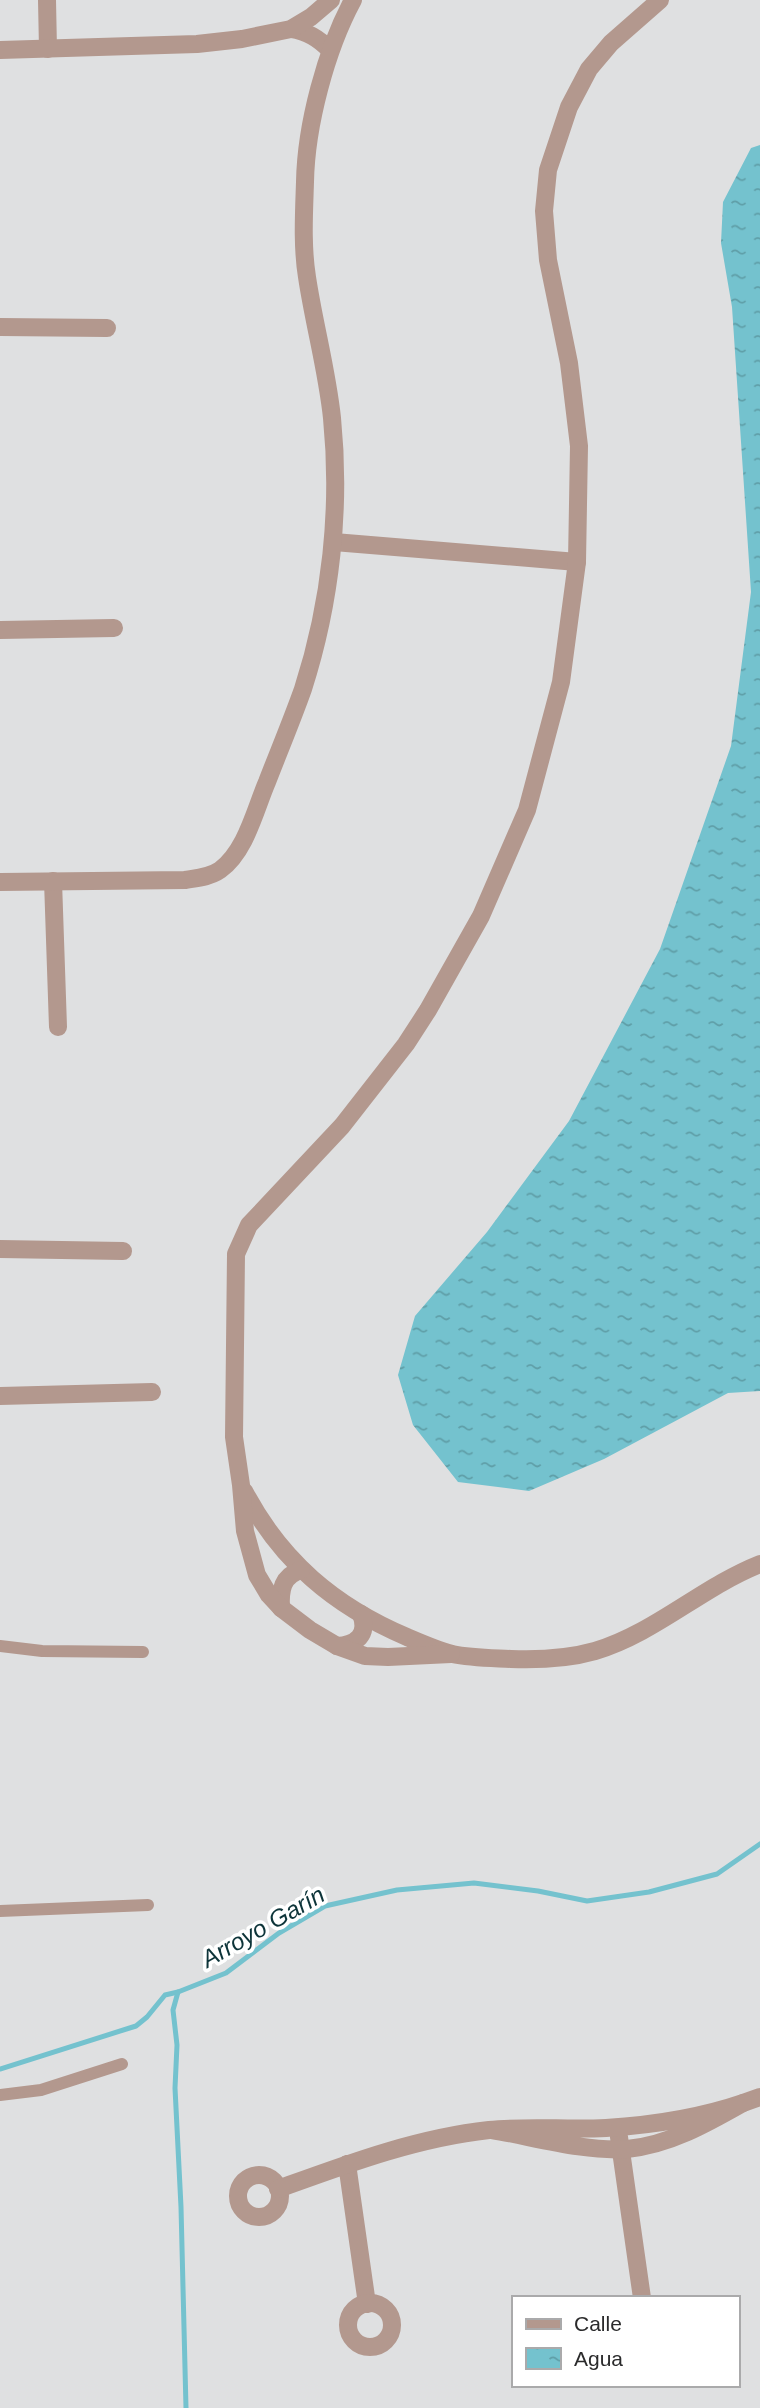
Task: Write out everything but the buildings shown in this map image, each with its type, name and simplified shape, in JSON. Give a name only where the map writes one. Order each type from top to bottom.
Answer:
[{"type":"street","points":[[47,0],[48,49]]},
{"type":"street","points":[[0,50],[197,44],[242,39],[291,29],[331,0]]},
{"type":"street","points":[[0,882],[202,878],[219,871],[232,859],[243,842],[303,688],[317,636],[334,542],[332,418],[306,274],[305,178],[310,140],[330,50],[354,0]]},
{"type":"street","points":[[660,0],[611,43],[589,69],[569,107],[548,170],[544,211],[548,260],[569,363],[579,446],[577,562],[561,682],[527,810],[481,916],[406,1044],[342,1126],[256,1217],[241,1241],[236,1254],[235,1269],[233,1437],[248,1548],[257,1575],[269,1595],[310,1630],[337,1646],[365,1656],[451,1654],[540,1661],[594,1651],[625,1640],[652,1626],[711,1589],[760,1564]]},
{"type":"street","points":[[291,29],[306,32],[319,39],[330,50]]},
{"type":"street","points":[[0,327],[107,328]]},
{"type":"street","points":[[334,542],[577,562]]},
{"type":"street","points":[[0,630],[114,628]]},
{"type":"street","points":[[53,881],[58,1027]]},
{"type":"street","points":[[0,1250],[123,1251]]},
{"type":"street","points":[[0,1396],[152,1392]]},
{"type":"street","points":[[241,1485],[258,1518],[282,1550],[301,1570],[332,1595],[393,1631],[451,1654]]},
{"type":"street","points":[[281,1608],[280,1595],[285,1579],[293,1572],[301,1570]]},
{"type":"street","points":[[337,1646],[353,1644],[360,1638],[364,1630],[361,1614]]},
{"type":"street","points":[[278,2189],[347,2164],[447,2135],[492,2130],[618,2127],[708,2115],[751,2100]]},
{"type":"street","points":[[492,2130],[592,2147],[621,2149],[656,2144],[679,2136],[751,2100]]},
{"type":"street","points":[[618,2127],[642,2296]]},
{"type":"street","points":[[347,2164],[368,2304]]},
{"type":"lane","points":[[0,1646],[42,1651],[143,1652]]},
{"type":"lane","points":[[0,1911],[148,1905]]},
{"type":"lane","points":[[0,2095],[41,2090],[122,2064]]},
{"type":"water","points":[[760,145],[760,1391],[728,1393],[604,1459],[529,1491],[458,1482],[413,1425],[398,1375],[415,1316],[487,1232],[569,1121],[660,949],[731,746],[751,592],[732,307],[721,243],[723,202],[751,148]]},
{"type":"waterway","name":"Arroyo Garín","points":[[0,2069],[136,2026],[165,1995],[226,1973],[279,1933],[325,1906],[397,1890],[474,1883],[538,1891],[587,1901],[649,1892],[717,1874],[760,1844]]},
{"type":"waterway","points":[[178,1992],[173,2010],[177,2045],[175,2088],[186,2408]]}]
